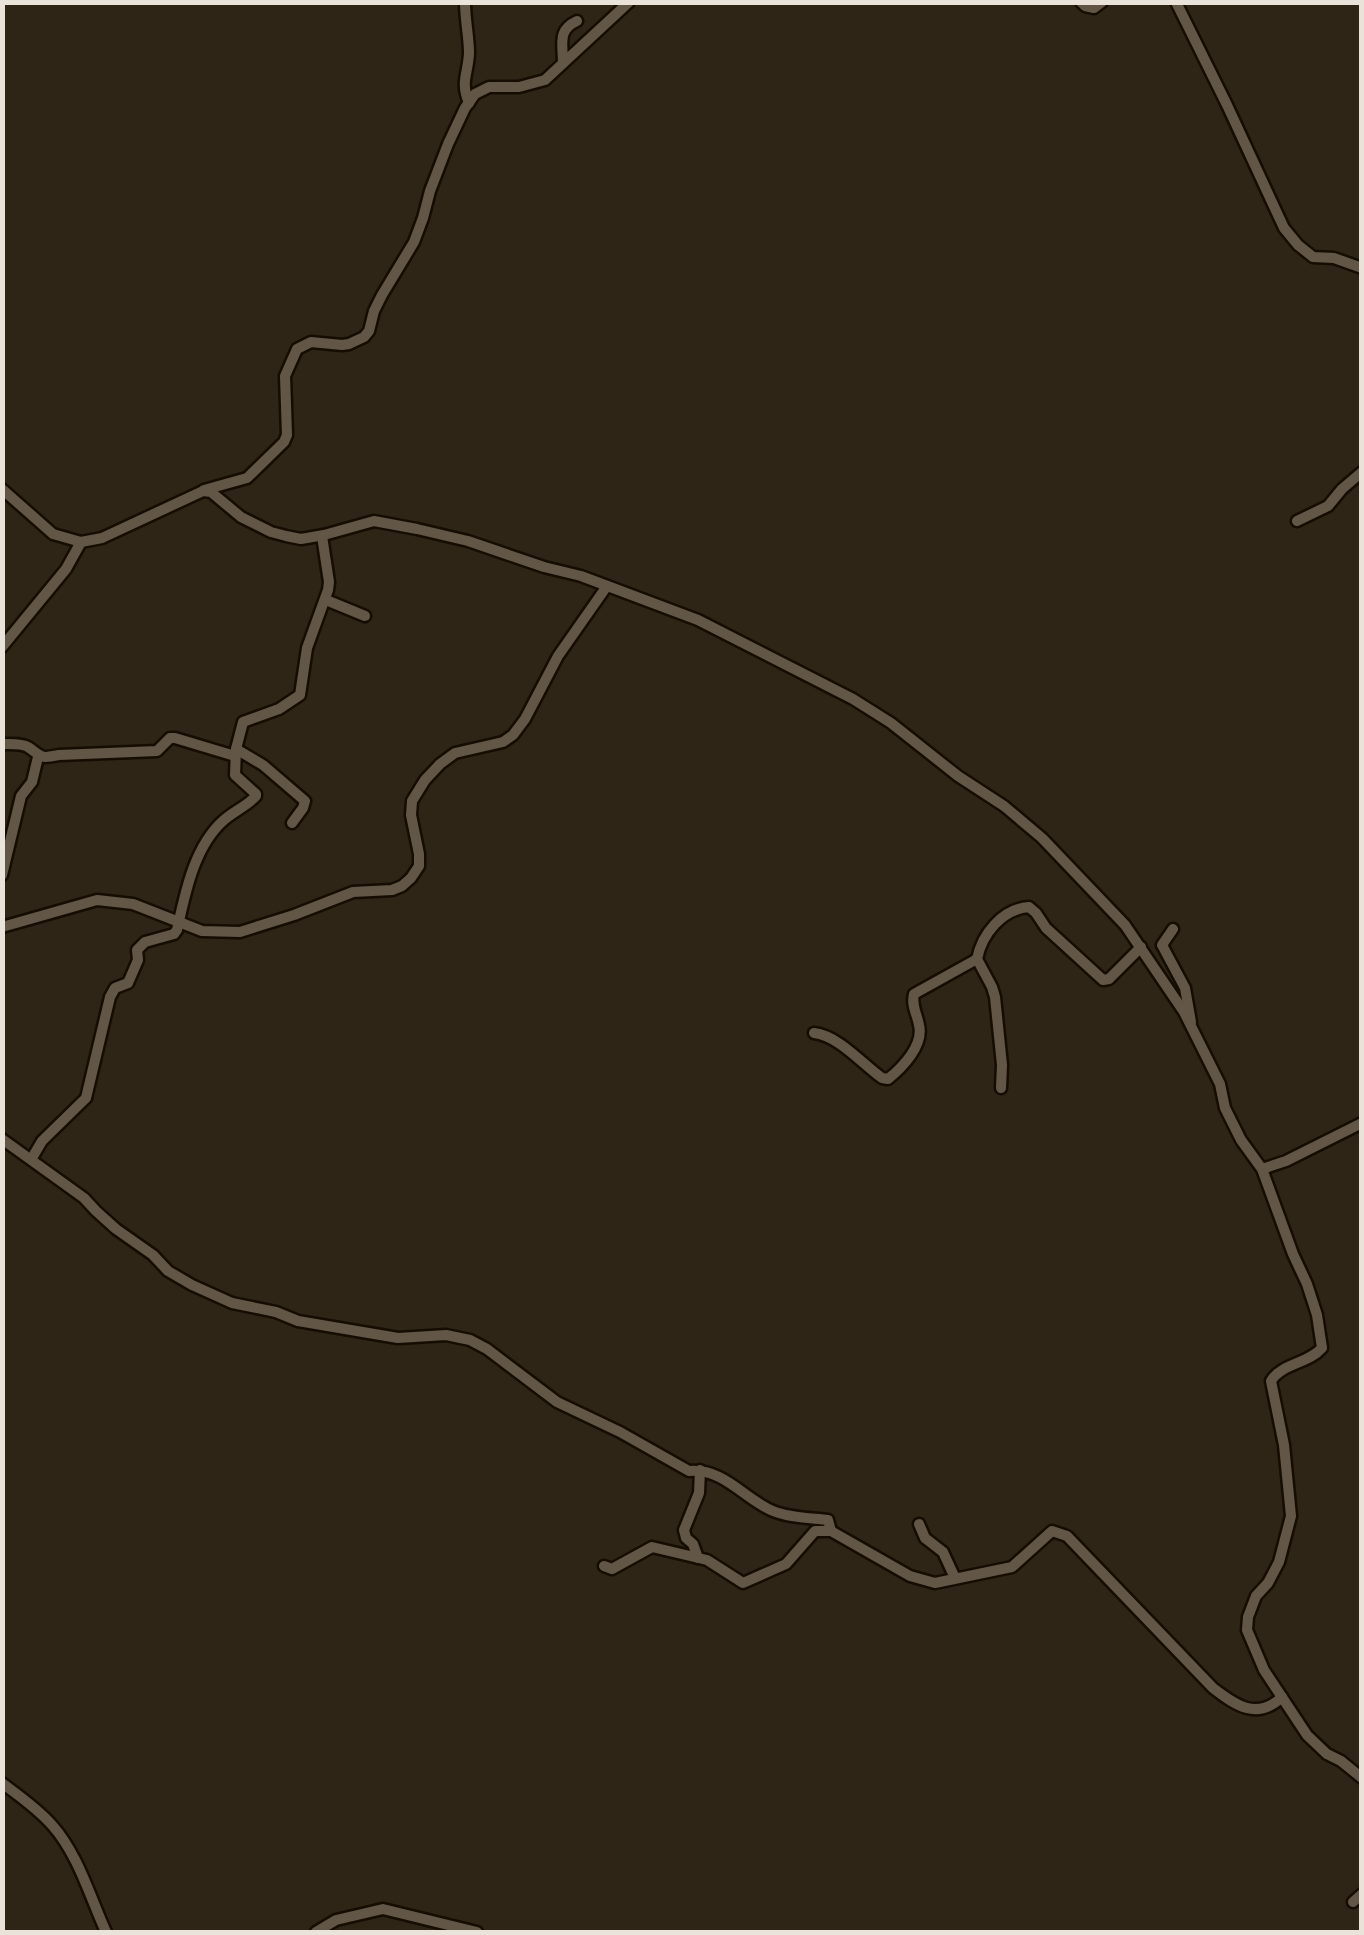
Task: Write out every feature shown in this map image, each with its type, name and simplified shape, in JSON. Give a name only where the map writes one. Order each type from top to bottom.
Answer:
[{"type":"street","points":[[465,2],[469,47],[463,82],[469,103]]},
{"type":"street","points":[[2,488],[53,534],[81,542],[102,538],[203,490],[247,478],[288,435],[284,376],[298,348],[311,342],[349,344],[368,331],[382,295],[414,242],[448,144],[469,103],[481,89],[519,87],[545,80],[629,2]]},
{"type":"street","points":[[1080,2],[1094,8],[1102,2]]},
{"type":"street","points":[[1176,2],[1284,228],[1313,257],[1334,258],[1362,268]]},
{"type":"street","points":[[563,63],[563,32],[576,21]]},
{"type":"street","points":[[1297,521],[1328,506],[1362,472]]},
{"type":"street","points":[[203,490],[271,532],[300,539],[374,521],[468,541],[607,586],[718,628],[879,715],[1004,806],[1042,838],[1125,925],[1184,1012],[1220,1084],[1225,1108],[1262,1169],[1317,1315],[1320,1352],[1274,1374],[1270,1381],[1284,1444],[1291,1516],[1280,1562],[1256,1596],[1246,1630],[1264,1670],[1307,1735],[1362,1778]]},
{"type":"street","points":[[32,1158],[42,1141],[86,1098],[110,996],[115,988],[128,983],[138,960],[137,950],[145,942],[174,934],[194,870],[211,834],[256,796],[236,775],[236,752],[244,720],[280,709],[300,695],[307,648],[329,582],[322,536]]},
{"type":"street","points":[[2,647],[66,569],[81,542]]},
{"type":"street","points":[[2,926],[97,900],[133,904],[202,930],[240,932],[353,892],[402,886],[418,866],[412,801],[425,780],[454,752],[503,742],[513,735],[558,656],[607,586]]},
{"type":"street","points":[[326,600],[364,616]]},
{"type":"street","points":[[2,744],[25,745],[38,757],[158,751],[170,738],[236,752],[263,766],[304,801],[292,823]]},
{"type":"street","points":[[2,875],[22,796],[32,782],[38,757]]},
{"type":"street","points":[[1001,1088],[995,997],[977,959],[991,927],[1026,906],[1103,980],[1109,979],[1141,948]]},
{"type":"street","points":[[1174,930],[1162,945],[1185,988],[1191,1028]]},
{"type":"street","points":[[814,1034],[833,1039],[882,1078],[888,1078],[920,1040],[912,1002],[914,994],[977,959]]},
{"type":"street","points":[[1262,1169],[1362,1123]]},
{"type":"street","points":[[2,1139],[84,1198],[132,1242],[192,1286],[232,1303],[298,1321],[398,1338],[446,1335],[470,1340],[498,1356],[556,1402],[620,1432],[689,1472],[715,1474],[773,1511],[828,1520],[831,1531]]},
{"type":"street","points":[[698,1558],[684,1530],[699,1493],[700,1470]]},
{"type":"street","points":[[919,1524],[925,1538],[942,1550],[955,1578]]},
{"type":"street","points":[[604,1566],[612,1569],[652,1547],[711,1562],[747,1583],[786,1564],[815,1531],[831,1531],[910,1576],[936,1583],[1012,1566],[1042,1538],[1052,1531],[1060,1532],[1213,1688],[1237,1706],[1268,1708],[1282,1698]]},
{"type":"street","points":[[2,1783],[53,1826],[69,1849],[106,1932]]},
{"type":"street","points":[[316,1932],[336,1920],[382,1909],[477,1932]]}]
